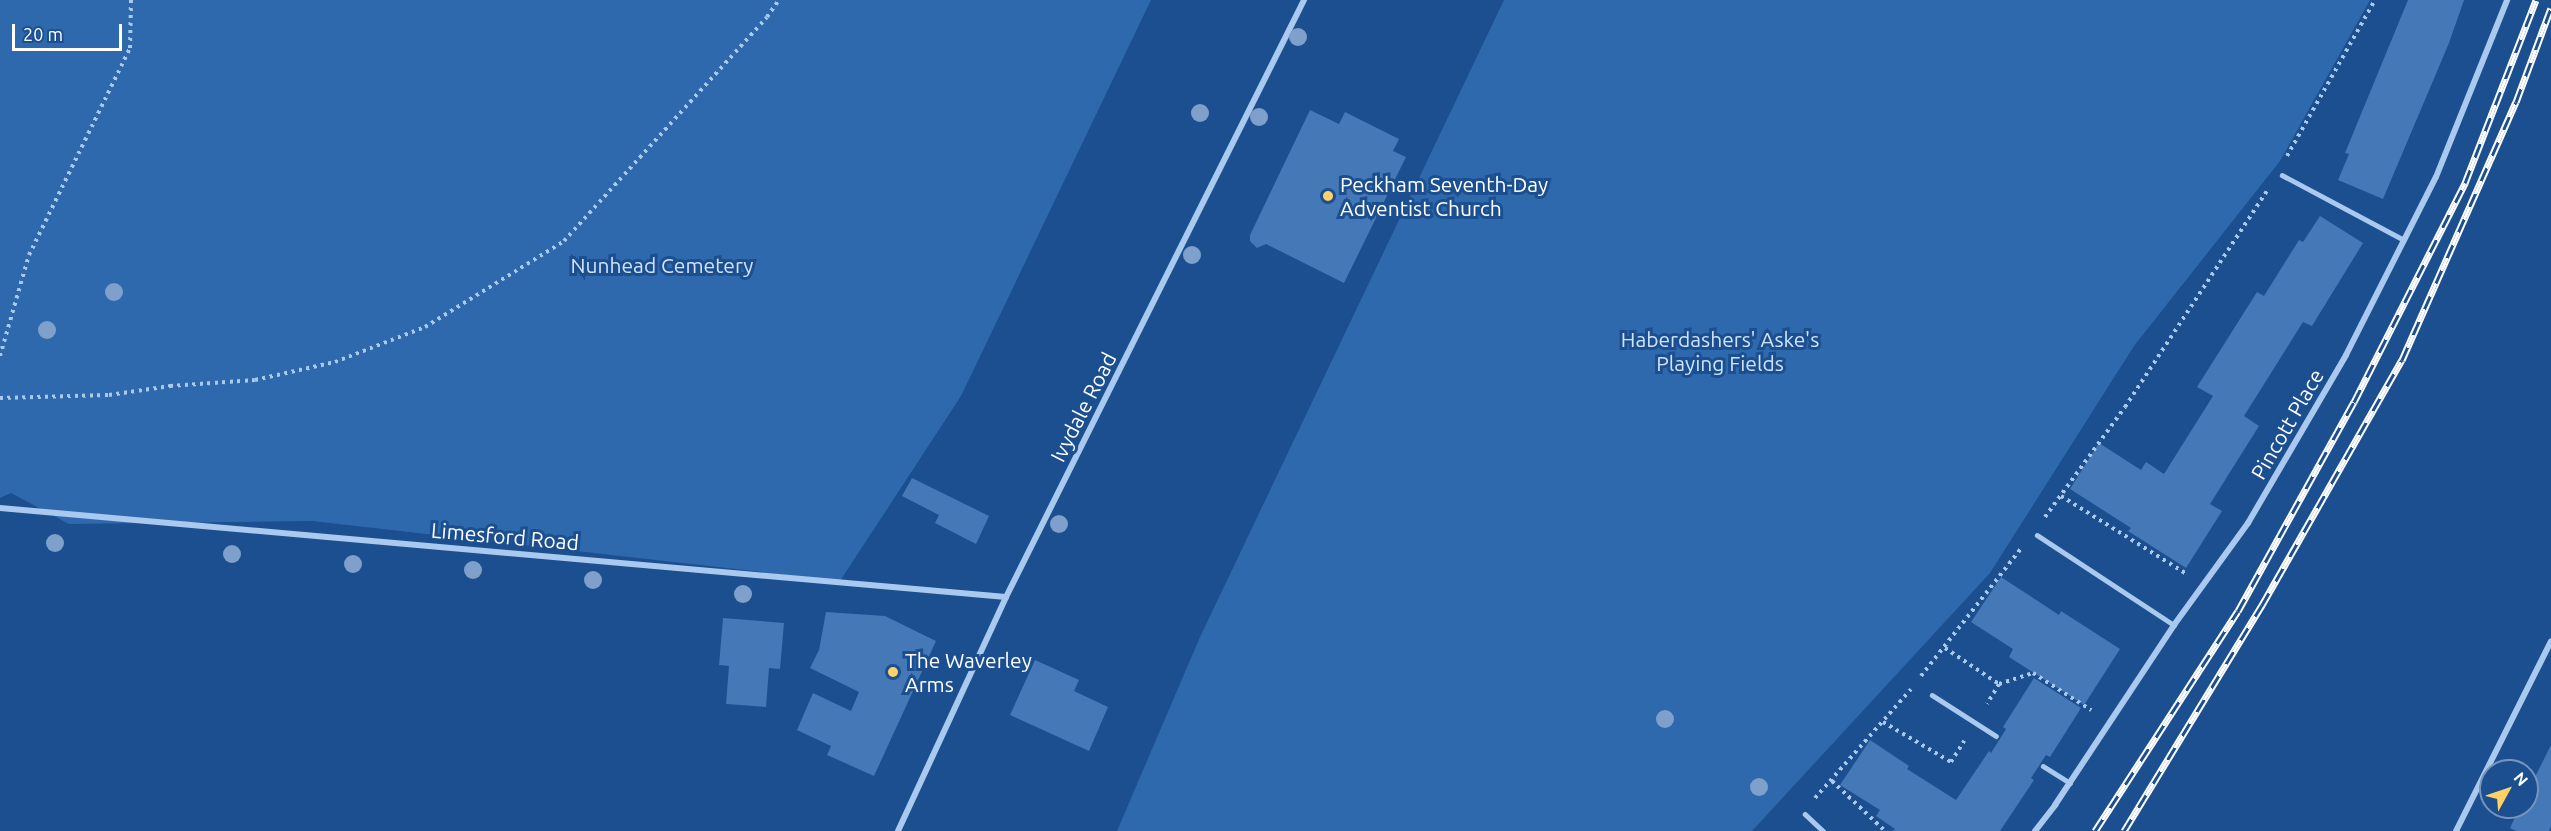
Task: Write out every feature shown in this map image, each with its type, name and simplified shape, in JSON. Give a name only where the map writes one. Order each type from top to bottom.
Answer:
[{"type":"street","name":"Ivydale Road","points":[[898,831],[1006,597],[1305,0]]},
{"type":"street","name":"Pincott Place","points":[[2035,831],[2070,783],[2174,625],[2248,523],[2346,355],[2436,177],[2507,0]]},
{"type":"street","name":"Limesford Road","points":[[0,508],[1006,597]]},
{"type":"street","points":[[2456,831],[2551,641]]},
{"type":"lane","points":[[2282,175],[2404,240]]},
{"type":"lane","points":[[2037,535],[2174,625]]},
{"type":"lane","points":[[1932,694],[1996,736]]},
{"type":"lane","points":[[2043,766],[2070,783]]},
{"type":"lane","points":[[1805,814],[1822,831]]},
{"type":"path","points":[[0,356],[29,255],[130,48],[131,0]]},
{"type":"path","points":[[0,398],[109,395],[170,386],[255,380],[335,362],[425,327],[564,242],[759,26],[779,0]]},
{"type":"path","points":[[2283,163],[2374,0]]},
{"type":"path","points":[[2038,525],[2125,407],[2272,182]]},
{"type":"path","points":[[2061,496],[2203,585]]},
{"type":"path","points":[[1809,805],[1945,648],[2028,539]]},
{"type":"path","points":[[1945,648],[1999,684]]},
{"type":"path","points":[[1883,722],[1951,762],[1999,684],[2033,673],[2110,722]]},
{"type":"path","points":[[1832,781],[1885,831]]},
{"type":"green space","name":"Nunhead Cemetery","points":[[0,0],[1151,0],[961,396],[840,581],[312,521],[69,524],[11,493],[0,498]]},
{"type":"green space","name":"Haberdashers' Aske's Playing Fields","points":[[1504,0],[2370,0],[2280,161],[2134,346],[1990,573],[1752,831],[1117,831],[1200,637]]},
{"type":"building","points":[[2408,0],[2464,0],[2449,43],[2383,199],[2338,180],[2349,154],[2345,153]]},
{"type":"building","name":"Peckham Seventh-Day Adventist Church","points":[[1310,110],[1339,124],[1345,112],[1399,139],[1393,151],[1406,157],[1344,283],[1266,244],[1257,248],[1250,241],[1250,235]]},
{"type":"building","points":[[2320,216],[2363,243],[2312,326],[2303,322],[2244,416],[2259,426],[2210,504],[2222,511],[2186,568],[2128,531],[2131,528],[2070,489],[2099,443],[2141,470],[2146,462],[2164,474],[2213,396],[2197,387],[2257,292],[2264,296],[2299,240],[2303,242]]},
{"type":"building","points":[[912,478],[989,516],[976,544],[935,523],[939,515],[902,496]]},
{"type":"building","points":[[2001,577],[2059,615],[2061,611],[2120,649],[2084,705],[2009,657],[2013,649],[1971,622]]},
{"type":"building","points":[[826,612],[885,616],[936,641],[874,776],[827,755],[831,746],[797,730],[813,693],[851,711],[859,692],[810,668],[819,650]]},
{"type":"building","points":[[723,618],[784,623],[780,669],[769,668],[766,707],[726,704],[729,666],[719,665]]},
{"type":"building","points":[[1035,660],[1079,680],[1074,691],[1108,707],[1089,751],[1010,715]]},
{"type":"building","points":[[2034,678],[2081,708],[2050,757],[2046,755],[2031,778],[2034,780],[2000,831],[1893,831],[1895,829],[1876,816],[1880,810],[1840,785],[1870,740],[1909,766],[1907,769],[1956,800],[1989,751],[1991,753],[2006,729],[2003,727]]},
{"type":"building","points":[[2551,745],[2551,826],[2549,831],[2516,831],[2510,828],[2514,819],[2539,819],[2539,769]]},
{"type":"railway","points":[[2095,831],[2238,611],[2354,402],[2465,183],[2536,0]]},
{"type":"railway","points":[[2124,831],[2262,605],[2402,360],[2516,102],[2551,8]]},
{"type":"place","name":"Peckham Seventh-Day Adventist Church","points":[[1328,196]]},
{"type":"place","name":"The Waverley Arms","points":[[893,672]]}]
